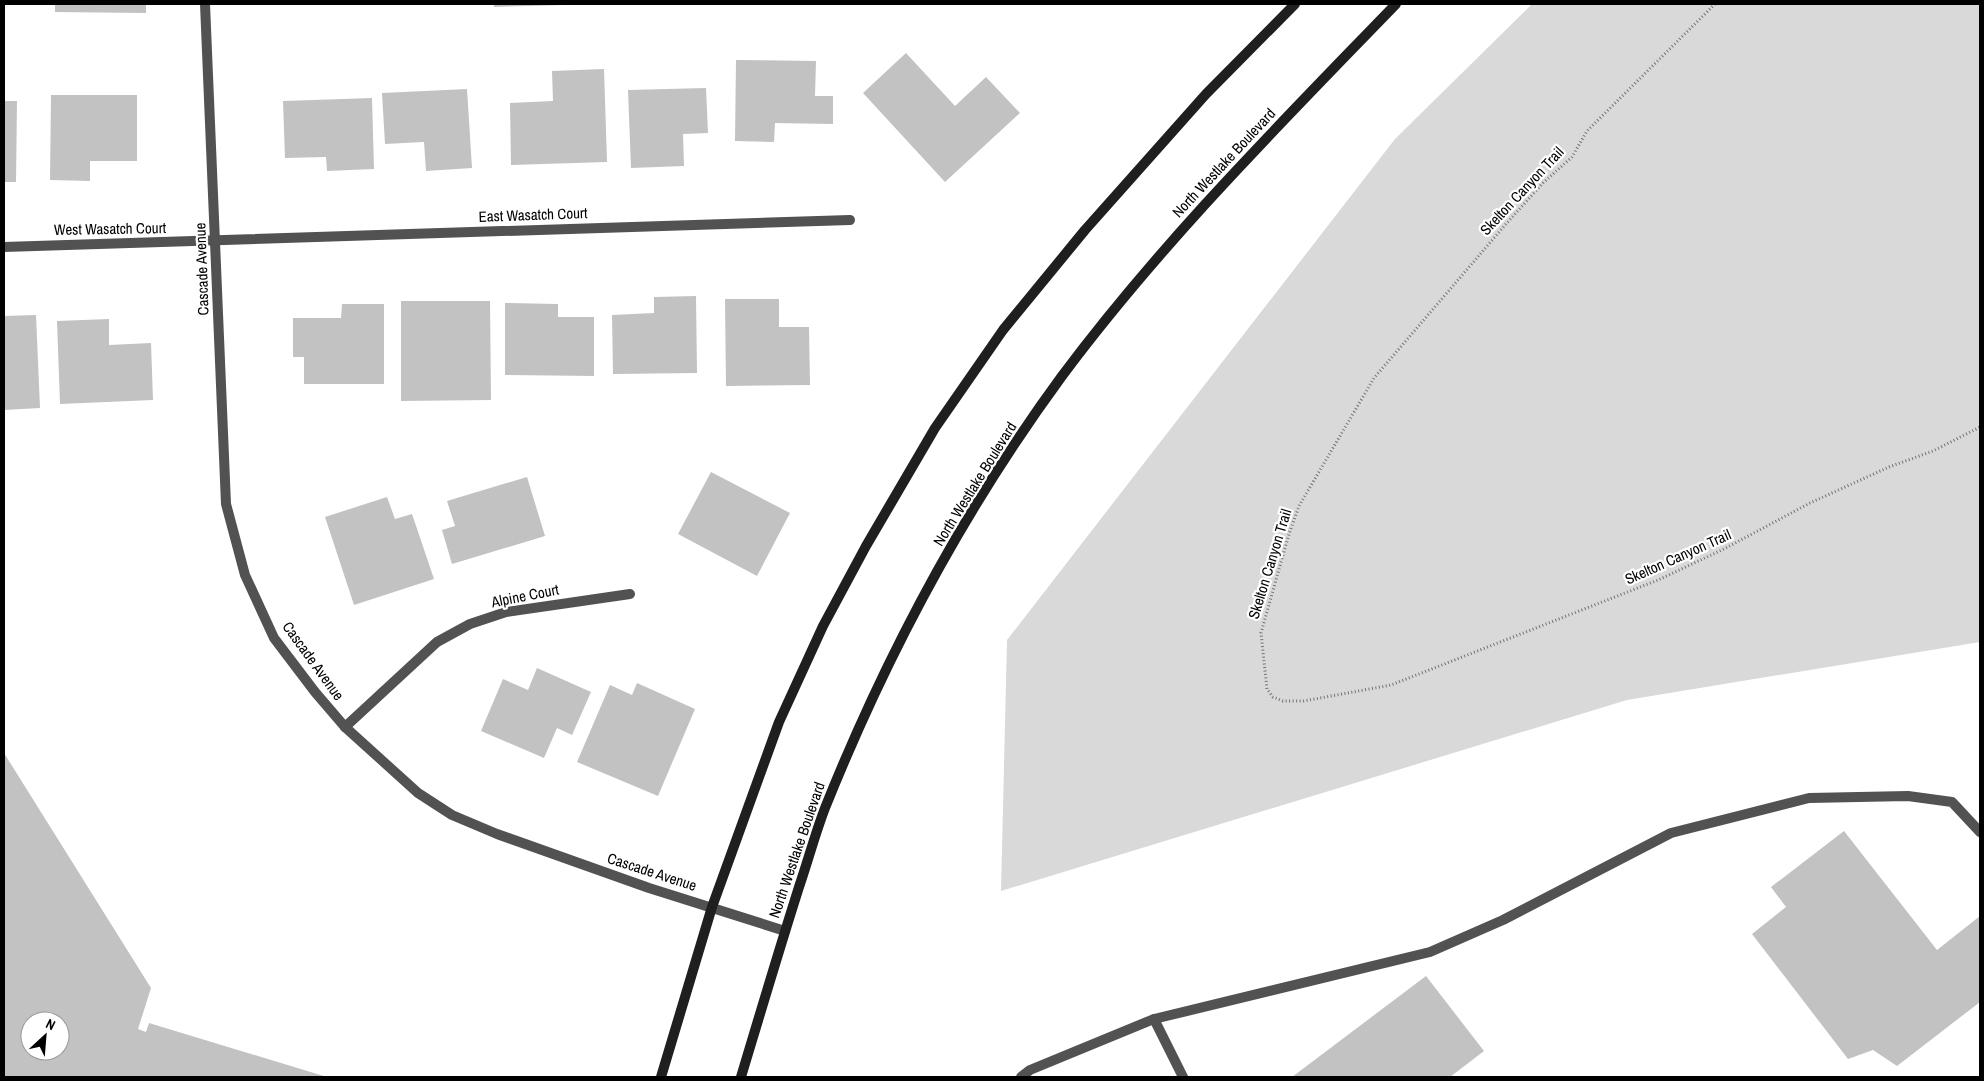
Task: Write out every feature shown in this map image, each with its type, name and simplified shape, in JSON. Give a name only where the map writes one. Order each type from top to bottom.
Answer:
[{"type":"main road","points":[[661,1077],[712,907],[779,722],[822,626],[935,428],[1003,330],[1085,230],[1206,94],[1295,4]]},
{"type":"main road","name":"North Westlake Boulevard","points":[[741,1077],[785,930],[824,810],[893,656],[997,471],[1062,376],[1139,279],[1230,176],[1396,4]]},
{"type":"street","name":"Cascade Avenue","points":[[205,4],[226,504],[245,575],[274,638],[315,692],[345,727],[418,793],[452,815],[497,834],[785,930]]},
{"type":"street","name":"East Wasatch Court","points":[[216,242],[850,220]]},
{"type":"street","name":"West Wasatch Court","points":[[4,247],[216,242]]},
{"type":"street","name":"Alpine Court","points":[[345,727],[436,642],[470,624],[506,612],[630,594]]},
{"type":"street","points":[[1021,1077],[1030,1070],[1154,1020],[1430,952],[1503,920],[1671,833],[1809,798],[1908,796],[1952,802],[1980,832]]},
{"type":"street","points":[[1154,1020],[1183,1077]]},
{"type":"path","name":"Skelton Canyon Trail","points":[[1715,4],[1587,131],[1572,157],[1543,183],[1506,224],[1374,378],[1299,506],[1289,534],[1261,633],[1267,689],[1272,697],[1283,701],[1304,701],[1391,685],[1658,580],[1724,549],[1810,503],[1888,467],[1933,451],[1980,427]]},
{"type":"shaded area","points":[[1532,4],[1980,4],[1980,642],[1627,700],[1001,891],[1007,640],[1395,139]]},
{"type":"building","points":[[55,4],[146,4],[146,13],[55,12]]},
{"type":"building","points":[[494,4],[564,4],[564,5],[494,7]]},
{"type":"building","points":[[906,53],[955,106],[986,77],[1020,113],[945,182],[863,93]]},
{"type":"building","points":[[736,60],[816,61],[815,96],[833,96],[833,124],[775,123],[774,142],[735,141]]},
{"type":"building","points":[[604,69],[607,162],[511,165],[510,103],[553,101],[552,71]]},
{"type":"building","points":[[706,88],[708,133],[683,134],[684,166],[631,168],[628,90]]},
{"type":"building","points":[[467,89],[472,168],[426,171],[424,142],[385,144],[382,93]]},
{"type":"building","points":[[51,95],[137,95],[137,161],[90,161],[90,181],[50,180]]},
{"type":"building","points":[[372,98],[374,169],[327,171],[326,157],[285,158],[283,101]]},
{"type":"building","points":[[4,101],[17,101],[16,182],[4,182]]},
{"type":"building","points":[[696,296],[697,373],[613,374],[612,315],[654,313],[654,297]]},
{"type":"building","points":[[725,299],[779,299],[779,327],[809,327],[810,385],[726,386]]},
{"type":"building","points":[[401,301],[490,301],[491,400],[401,401]]},
{"type":"building","points":[[505,303],[558,304],[558,317],[594,317],[594,376],[505,375]]},
{"type":"building","points":[[342,304],[384,304],[384,384],[304,384],[304,357],[293,357],[293,318],[341,318]]},
{"type":"building","points":[[36,315],[40,408],[4,410],[4,316]]},
{"type":"building","points":[[109,319],[109,345],[151,343],[153,400],[60,404],[57,321]]},
{"type":"building","points":[[711,472],[790,513],[757,576],[678,534]]},
{"type":"building","points":[[527,477],[545,536],[452,564],[442,530],[455,526],[447,501]]},
{"type":"building","points":[[387,497],[395,519],[412,514],[434,579],[354,605],[325,517]]},
{"type":"building","points":[[537,668],[591,692],[572,735],[557,728],[544,758],[481,731],[503,679],[528,690]]},
{"type":"building","points":[[637,683],[695,709],[658,796],[577,762],[610,685],[632,695]]},
{"type":"building","points":[[4,753],[151,988],[138,1029],[146,1032],[149,1023],[327,1077],[4,1077]]},
{"type":"building","points":[[1844,831],[1937,950],[1980,916],[1980,1002],[1897,1066],[1873,1050],[1848,1059],[1752,934],[1786,907],[1771,887]]},
{"type":"building","points":[[1426,976],[1484,1051],[1450,1077],[1292,1077]]}]
